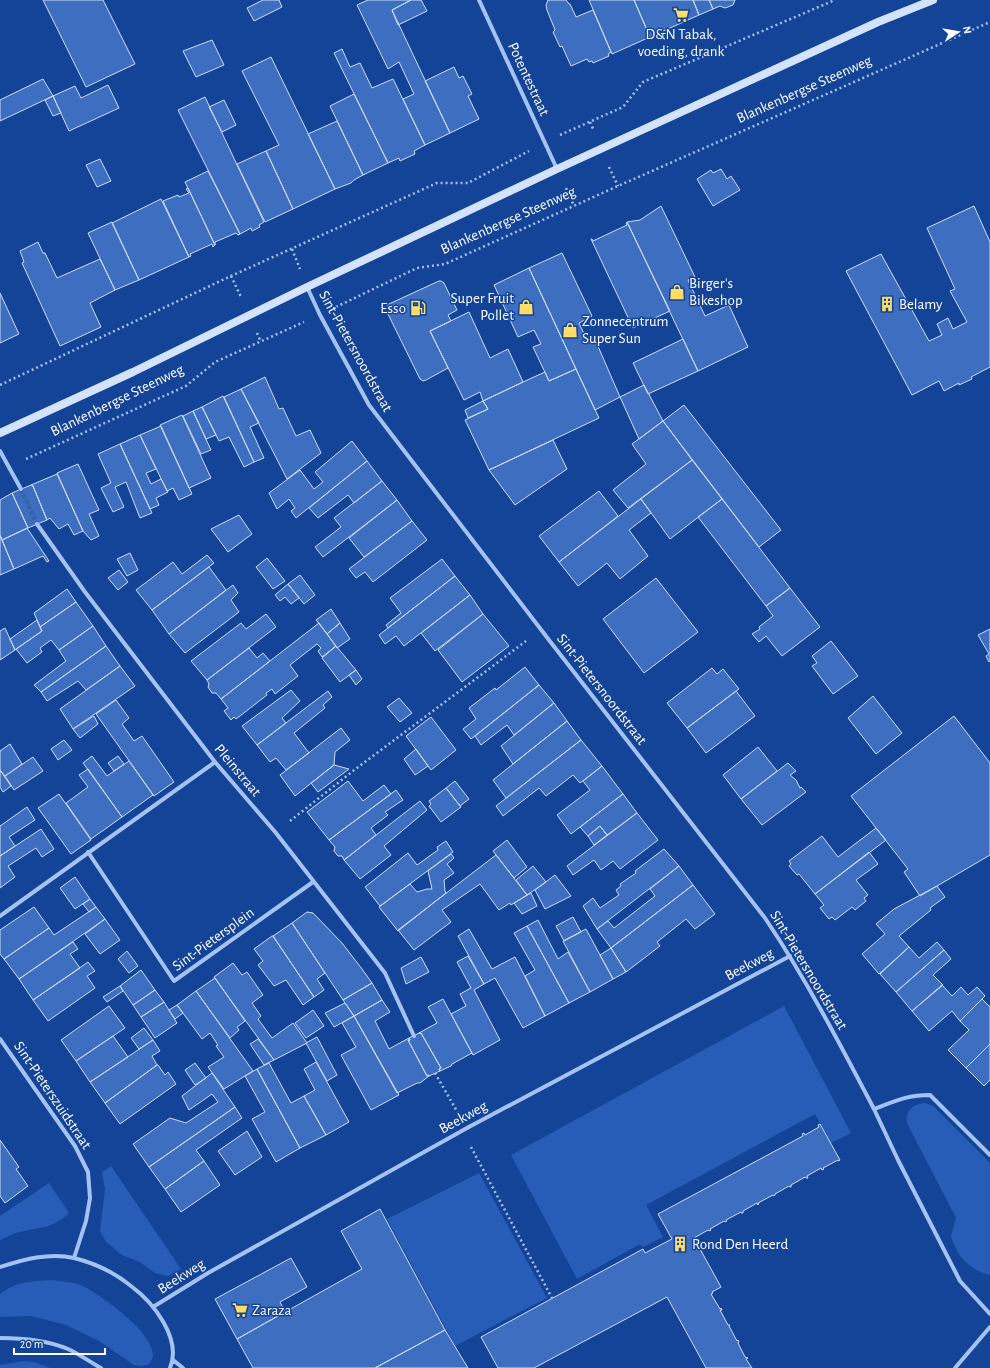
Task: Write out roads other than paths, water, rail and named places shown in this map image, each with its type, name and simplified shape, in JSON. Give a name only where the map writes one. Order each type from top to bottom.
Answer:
[{"type":"main road","name":"Blankenbergse Steenweg","points":[[0,433],[133,372],[307,286],[557,169],[878,22],[932,0]]},
{"type":"street","name":"Potentestraat","points":[[479,0],[557,169]]},
{"type":"street","name":"Sint-Pietersnoordstraat","points":[[307,286],[320,315],[369,405],[765,918],[790,956],[841,1045],[960,1280],[990,1314]]},
{"type":"street","points":[[0,451],[8,468],[21,489]]},
{"type":"street","name":"Pleinstraat","points":[[37,524],[85,592],[215,762],[276,833],[385,973],[414,1036]]},
{"type":"street","points":[[0,916],[215,762]]},
{"type":"street","name":"Sint-Pietersplein","points":[[88,852],[174,981],[313,882]]},
{"type":"street","name":"Beekweg","points":[[153,1307],[208,1273],[462,1130],[790,956]]},
{"type":"street","name":"Sint-Pieterszuidstraat","points":[[0,1039],[75,1146],[88,1172],[90,1198],[86,1221],[74,1258]]},
{"type":"street","points":[[874,1109],[905,1097],[930,1095],[990,1154]]},
{"type":"street","points":[[0,1268],[25,1259],[49,1256],[74,1258],[103,1268],[132,1286],[153,1307],[165,1324],[172,1344],[173,1360],[170,1368]]},
{"type":"street","points":[[955,1368],[990,1327]]},
{"type":"street","points":[[0,1338],[18,1338],[44,1341],[69,1350],[101,1368]]},
{"type":"street","points":[[173,1360],[183,1368]]},
{"type":"tunnel","points":[[21,489],[37,524]]},
{"type":"place","name":"D&N Tabak, voeding, drank","points":[[681,15]]},
{"type":"place","name":"Birger's Bikeshop","points":[[677,292]]},
{"type":"place","name":"Belamy","points":[[887,304]]},
{"type":"place","name":"Super Fruit Pollet","points":[[526,307]]},
{"type":"place","name":"Esso","points":[[418,308]]},
{"type":"place","name":"Zonnecentrum Super Sun","points":[[570,330]]},
{"type":"place","name":"Rond Den Heerd","points":[[680,1244]]},
{"type":"place","name":"Zaraza","points":[[240,1310]]}]
